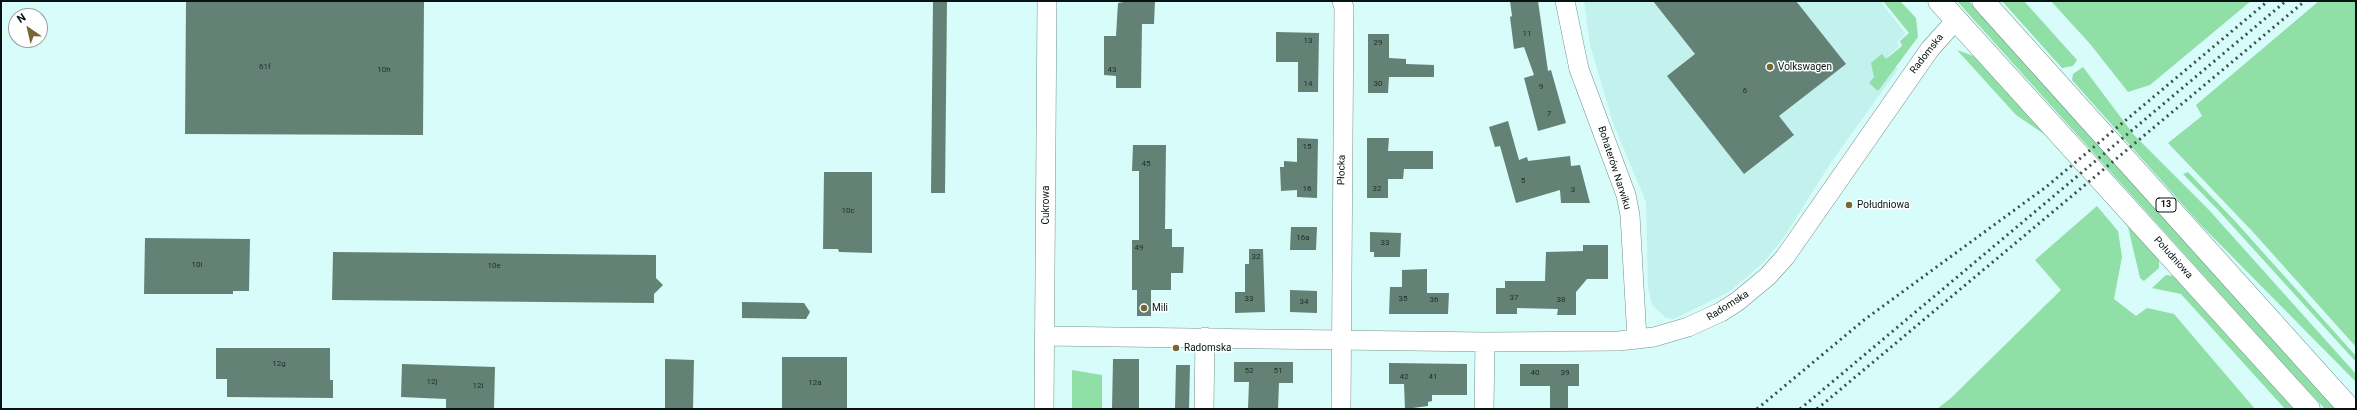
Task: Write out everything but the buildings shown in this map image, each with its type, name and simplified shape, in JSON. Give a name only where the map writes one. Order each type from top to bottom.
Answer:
[{"type":"main road","name":"Południowa","points":[[1940,1],[2308,409]]},
{"type":"main road","name":"13","points":[[1983,1],[2350,409]]},
{"type":"street","name":"Cukrowa","points":[[1044,409],[1047,1]]},
{"type":"street","name":"Płocka","points":[[1341,340],[1344,8],[1342,1]]},
{"type":"street","name":"Bohaterów Narwiku","points":[[1565,1],[1579,69],[1626,195],[1630,215],[1637,339]]},
{"type":"street","name":"Radomska","points":[[1044,336],[1206,337],[1485,342],[1637,339],[1672,332],[1702,322],[1738,301],[1768,276],[1799,238],[1930,49],[1958,20]]},
{"type":"street","points":[[1204,409],[1206,337]]},
{"type":"street","points":[[1341,340],[1341,409]]},
{"type":"street","points":[[1484,409],[1485,342]]},
{"type":"shaded area","points":[[1584,1],[1880,1],[1906,34],[1897,42],[1900,46],[1888,56],[1898,69],[1832,161],[1782,240],[1763,263],[1729,292],[1674,319],[1666,318],[1652,305],[1648,287],[1646,202],[1613,123],[1590,45]]},
{"type":"green space","points":[[1883,1],[1900,1],[1916,18],[1918,37],[1878,91],[1869,83],[1874,77],[1871,63],[1882,54],[1886,59],[1902,46],[1900,41],[1909,33]]},
{"type":"green space","points":[[1957,1],[1969,1],[2336,409],[2325,409],[2294,376]]},
{"type":"green space","points":[[2002,1],[2024,1],[2077,60],[2073,66],[2062,68]]},
{"type":"green space","points":[[2051,1],[2251,1],[2150,85],[2128,92],[2091,45]]},
{"type":"green space","points":[[2319,1],[2356,1],[2356,347],[2253,232],[2168,143],[2202,116],[2196,105]]},
{"type":"green space","points":[[1957,50],[1976,57],[2047,136],[2016,115]]},
{"type":"green space","points":[[2083,67],[2134,135],[2209,210],[2356,374],[2356,382],[2200,224],[2072,80],[2073,74]]},
{"type":"green space","points":[[2188,172],[2234,220],[2356,356],[2356,362],[2218,210],[2183,174]]},
{"type":"green space","points":[[2097,206],[2118,231],[2122,257],[2114,299],[2136,316],[2147,308],[2174,314],[2255,409],[1937,409],[1951,398],[2061,290],[2035,260]]},
{"type":"green space","points":[[2122,220],[2159,258],[2159,268],[2144,281],[2140,278],[2128,227]]},
{"type":"green space","points":[[2166,275],[2173,276],[2294,409],[2285,409],[2181,294],[2152,288]]},
{"type":"green space","points":[[1072,370],[1102,375],[1102,409],[1072,409]]},
{"type":"railway","points":[[1757,409],[1864,320],[2046,187],[2268,1]]},
{"type":"railway","points":[[1800,409],[2286,1]]},
{"type":"railway","points":[[1817,409],[2305,1]]},
{"type":"place","name":"Volkswagen","points":[[1770,67]]},
{"type":"place","name":"Południowa","points":[[1849,205]]},
{"type":"place","name":"Mili","points":[[1144,308]]},
{"type":"place","name":"Radomska","points":[[1176,348]]}]
